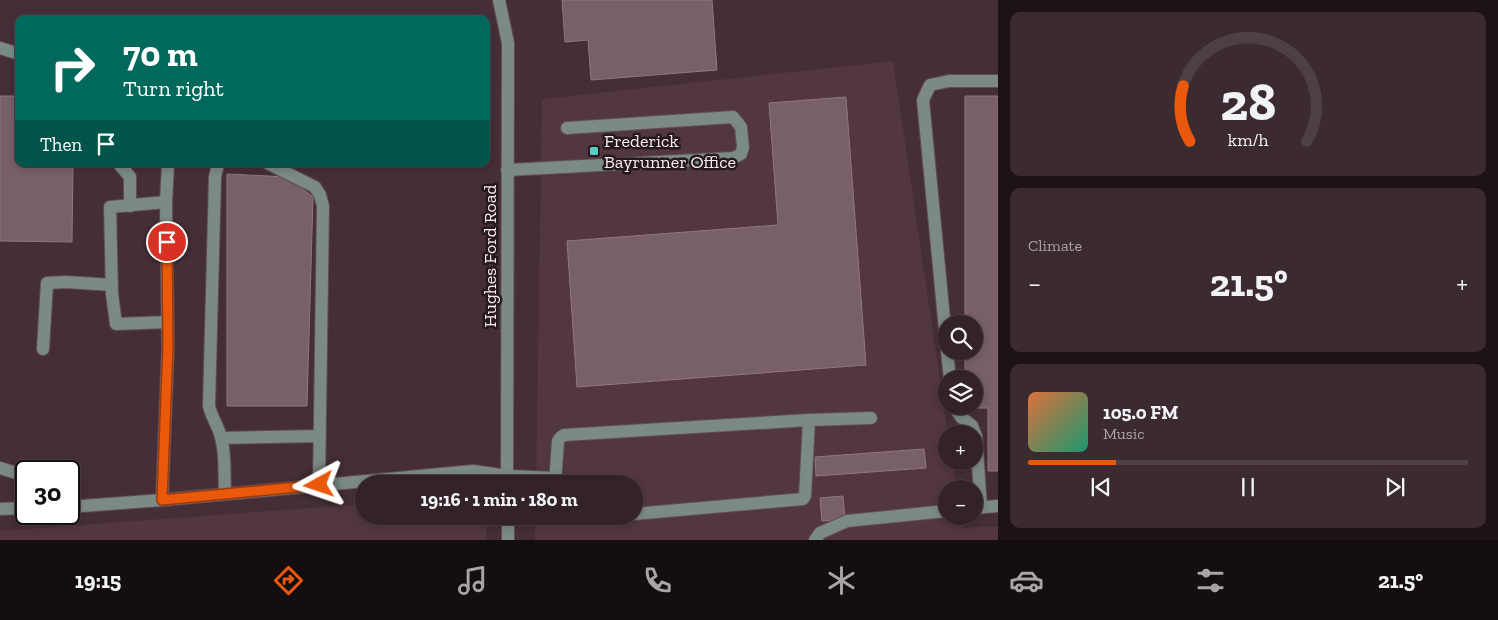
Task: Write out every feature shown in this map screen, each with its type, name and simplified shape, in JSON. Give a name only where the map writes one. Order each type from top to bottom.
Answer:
[{"type":"street","name":"Hughes Ford Road","points":[[499,0],[508,44],[507,475]]},
{"type":"street","points":[[0,48],[15,53]]},
{"type":"street","points":[[944,315],[923,100],[930,85],[949,80],[998,81]]},
{"type":"street","points":[[507,170],[733,158],[741,154],[742,147],[741,127],[733,117],[567,128]]},
{"type":"street","points":[[122,167],[130,177],[130,206]]},
{"type":"street","points":[[162,500],[168,347],[166,202],[168,167]]},
{"type":"street","points":[[217,167],[215,177],[209,406],[221,438],[225,494]]},
{"type":"street","points":[[275,167],[315,186],[323,206],[319,485]]},
{"type":"street","points":[[166,202],[110,208],[112,285],[116,324],[168,322]]},
{"type":"street","points":[[43,349],[47,283],[66,282],[112,285]]},
{"type":"street","points":[[959,415],[972,426],[976,436],[977,480]]},
{"type":"street","points":[[555,475],[558,440],[564,435],[871,418]]},
{"type":"street","points":[[643,513],[803,500],[805,496],[809,420]]},
{"type":"street","points":[[221,438],[320,436]]},
{"type":"street","points":[[0,468],[15,473]]},
{"type":"street","points":[[429,475],[473,471],[488,475]]},
{"type":"street","points":[[80,505],[162,500],[355,482]]},
{"type":"street","points":[[983,508],[998,506]]},
{"type":"street","points":[[0,509],[15,508]]},
{"type":"street","points":[[815,540],[820,533],[847,521],[938,512]]},
{"type":"street","points":[[508,525],[508,540]]},
{"type":"shaded area","points":[[893,61],[939,370],[938,415],[945,415],[947,425],[938,425],[938,470],[954,470],[955,480],[938,480],[938,525],[962,525],[963,528],[998,526],[998,540],[535,540],[535,525],[643,525],[643,475],[536,475],[542,99]]},
{"type":"shaded area","points":[[355,505],[355,525],[487,525],[486,540],[0,540],[0,531]]},
{"type":"building","points":[[562,0],[712,0],[717,70],[591,80],[588,40],[565,42]]},
{"type":"building","points":[[0,96],[15,96],[15,167],[73,167],[72,242],[0,241]]},
{"type":"building","points":[[965,96],[998,96],[998,471],[988,471],[988,408],[983,408],[983,370],[965,370],[965,360],[983,360],[983,315],[965,315]]},
{"type":"building","points":[[846,97],[866,365],[577,387],[567,241],[778,225],[769,103]]},
{"type":"building","points":[[227,174],[288,177],[313,197],[307,406],[227,406]]},
{"type":"building","points":[[924,449],[926,468],[816,476],[815,457]]},
{"type":"building","points":[[843,496],[845,519],[822,521],[820,498]]},
{"type":"place","name":"Frederick Bayrunner Office","points":[[594,151]]},
{"type":"route","points":[[167,242],[168,347],[162,500],[319,485]]}]
